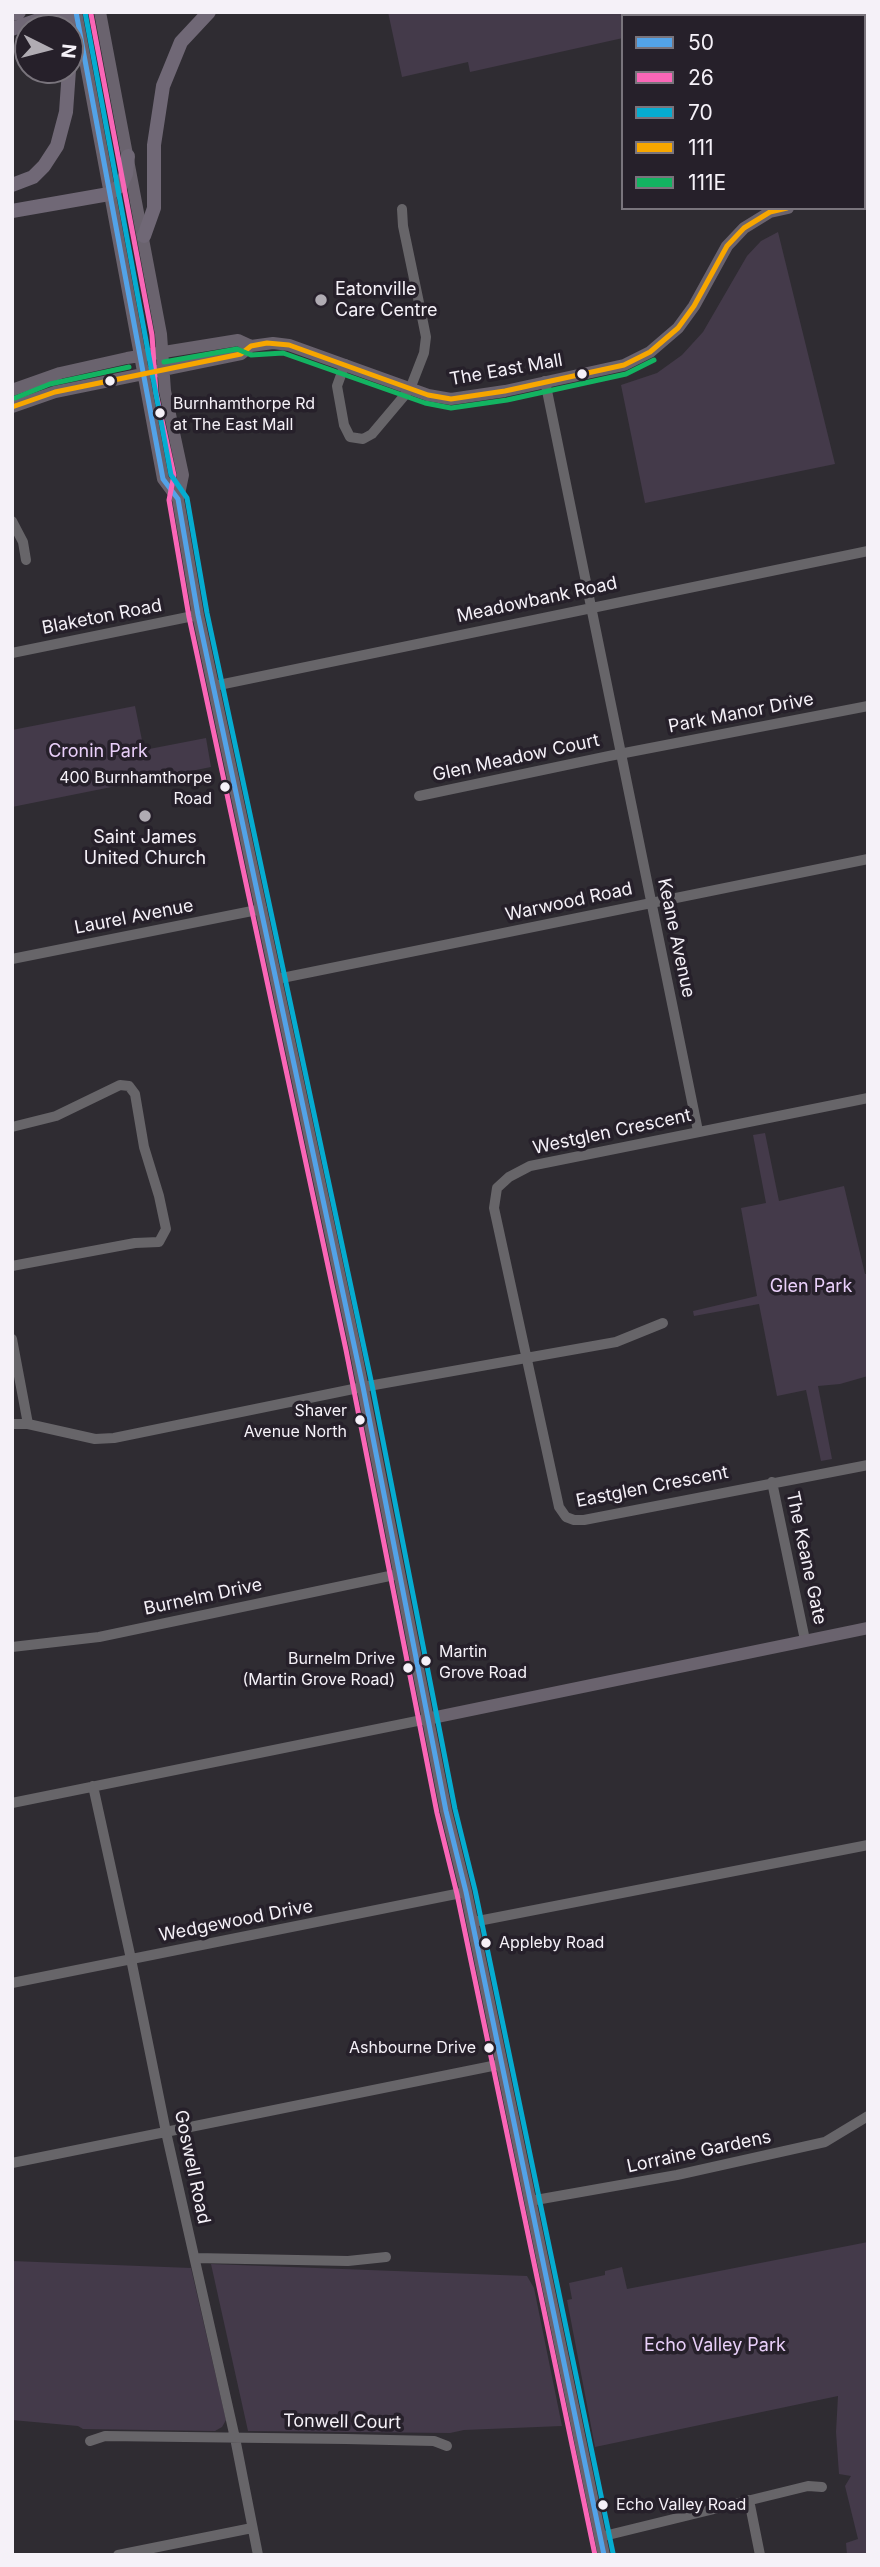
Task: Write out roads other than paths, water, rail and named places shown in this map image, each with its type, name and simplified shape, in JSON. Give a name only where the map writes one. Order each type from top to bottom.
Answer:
[{"type":"highway","points":[[12,13],[19,12]]},
{"type":"highway","points":[[12,29],[61,12]]},
{"type":"highway","points":[[144,236],[153,208],[154,145],[163,86],[181,42],[209,12]]},
{"type":"highway","points":[[12,185],[33,177],[57,146],[66,112],[68,84]]},
{"type":"highway","points":[[12,211],[109,194],[121,185],[126,174],[128,156]]},
{"type":"main road","points":[[76,12],[163,479],[178,499]]},
{"type":"main road","points":[[100,12],[144,236],[163,354],[165,391],[183,475],[178,499],[198,615],[363,1387],[427,1719],[466,1892],[604,2555]]},
{"type":"main road","name":"The East Mall","points":[[12,390],[60,373],[237,340],[251,346],[284,344],[428,395],[451,399],[624,365],[650,352],[683,321],[727,246],[744,228],[770,212],[779,210]]},
{"type":"main road","name":"The East Mall","points":[[12,407],[55,392],[241,354],[251,346]]},
{"type":"main road","points":[[427,1719],[868,1628]]},
{"type":"street","points":[[345,364],[337,391],[346,430],[355,439],[363,439],[372,434],[410,389],[424,353],[426,337],[403,226],[402,209]]},
{"type":"street","name":"Keane Avenue","points":[[545,381],[698,1131]]},
{"type":"street","points":[[13,524],[23,542],[26,560]]},
{"type":"street","name":"Meadowbank Road","points":[[214,686],[868,551]]},
{"type":"street","name":"Blaketon Road","points":[[12,653],[198,615]]},
{"type":"street","name":"Park Manor Drive","points":[[620,754],[868,706]]},
{"type":"street","name":"Glen Meadow Court","points":[[419,796],[620,754]]},
{"type":"street","name":"Warwood Road","points":[[277,979],[868,859]]},
{"type":"street","name":"Laurel Avenue","points":[[12,960],[262,909]]},
{"type":"street","points":[[12,1127],[56,1116],[120,1085],[129,1086],[135,1094],[144,1147],[162,1204],[166,1229],[159,1242],[135,1243],[12,1266]]},
{"type":"street","name":"Westglen Crescent","points":[[525,1357],[494,1208],[497,1188],[509,1177],[530,1166],[868,1098]]},
{"type":"street","points":[[12,1424],[28,1424],[95,1439],[114,1438],[363,1387],[616,1342],[663,1323]]},
{"type":"street","points":[[12,1339],[28,1424]]},
{"type":"street","name":"Eastglen Crescent","points":[[525,1357],[559,1507],[568,1519],[584,1520],[868,1465]]},
{"type":"street","name":"The Keane Gate","points":[[772,1482],[805,1640]]},
{"type":"street","name":"Burnelm Drive","points":[[12,1647],[99,1637],[399,1574]]},
{"type":"street","points":[[12,1803],[427,1719]]},
{"type":"street","name":"Goswell Road","points":[[93,1786],[258,2555]]},
{"type":"street","points":[[472,1922],[868,1845]]},
{"type":"street","name":"Wedgewood Drive","points":[[12,1983],[466,1892]]},
{"type":"street","points":[[12,2163],[502,2064]]},
{"type":"street","name":"Lorraine Gardens","points":[[530,2201],[677,2175],[825,2142],[868,2116]]},
{"type":"street","points":[[195,2258],[348,2261],[386,2257]]},
{"type":"street","name":"Tonwell Court","points":[[90,2441],[105,2436],[434,2441],[447,2445]]},
{"type":"street","points":[[600,2537],[808,2486],[822,2487]]},
{"type":"street","points":[[749,2500],[760,2555]]},
{"type":"street","points":[[118,2555],[252,2528]]},
{"type":"place","name":"Eatonville Care Centre","points":[[321,300]]},
{"type":"place","name":"Burnhamthorpe Rd at The East Mall","points":[[160,413]]},
{"type":"place","name":"400 Burnhamthorpe Road","points":[[225,787]]},
{"type":"place","name":"Saint James United Church","points":[[145,816]]},
{"type":"place","name":"Shaver Avenue North","points":[[360,1420]]},
{"type":"place","name":"Martin Grove Road","points":[[426,1661]]},
{"type":"place","name":"Burnelm Drive (Martin Grove Road)","points":[[408,1668]]},
{"type":"place","name":"Appleby Road","points":[[486,1943]]},
{"type":"place","name":"Ashbourne Drive","points":[[489,2048]]},
{"type":"place","name":"Echo Valley Road","points":[[603,2505]]},
{"type":"park label","name":"Cronin Park","points":[[98,752]]},
{"type":"park label","name":"Glen Park","points":[[811,1287]]},
{"type":"park label","name":"Echo Valley Park","points":[[715,2346]]}]
